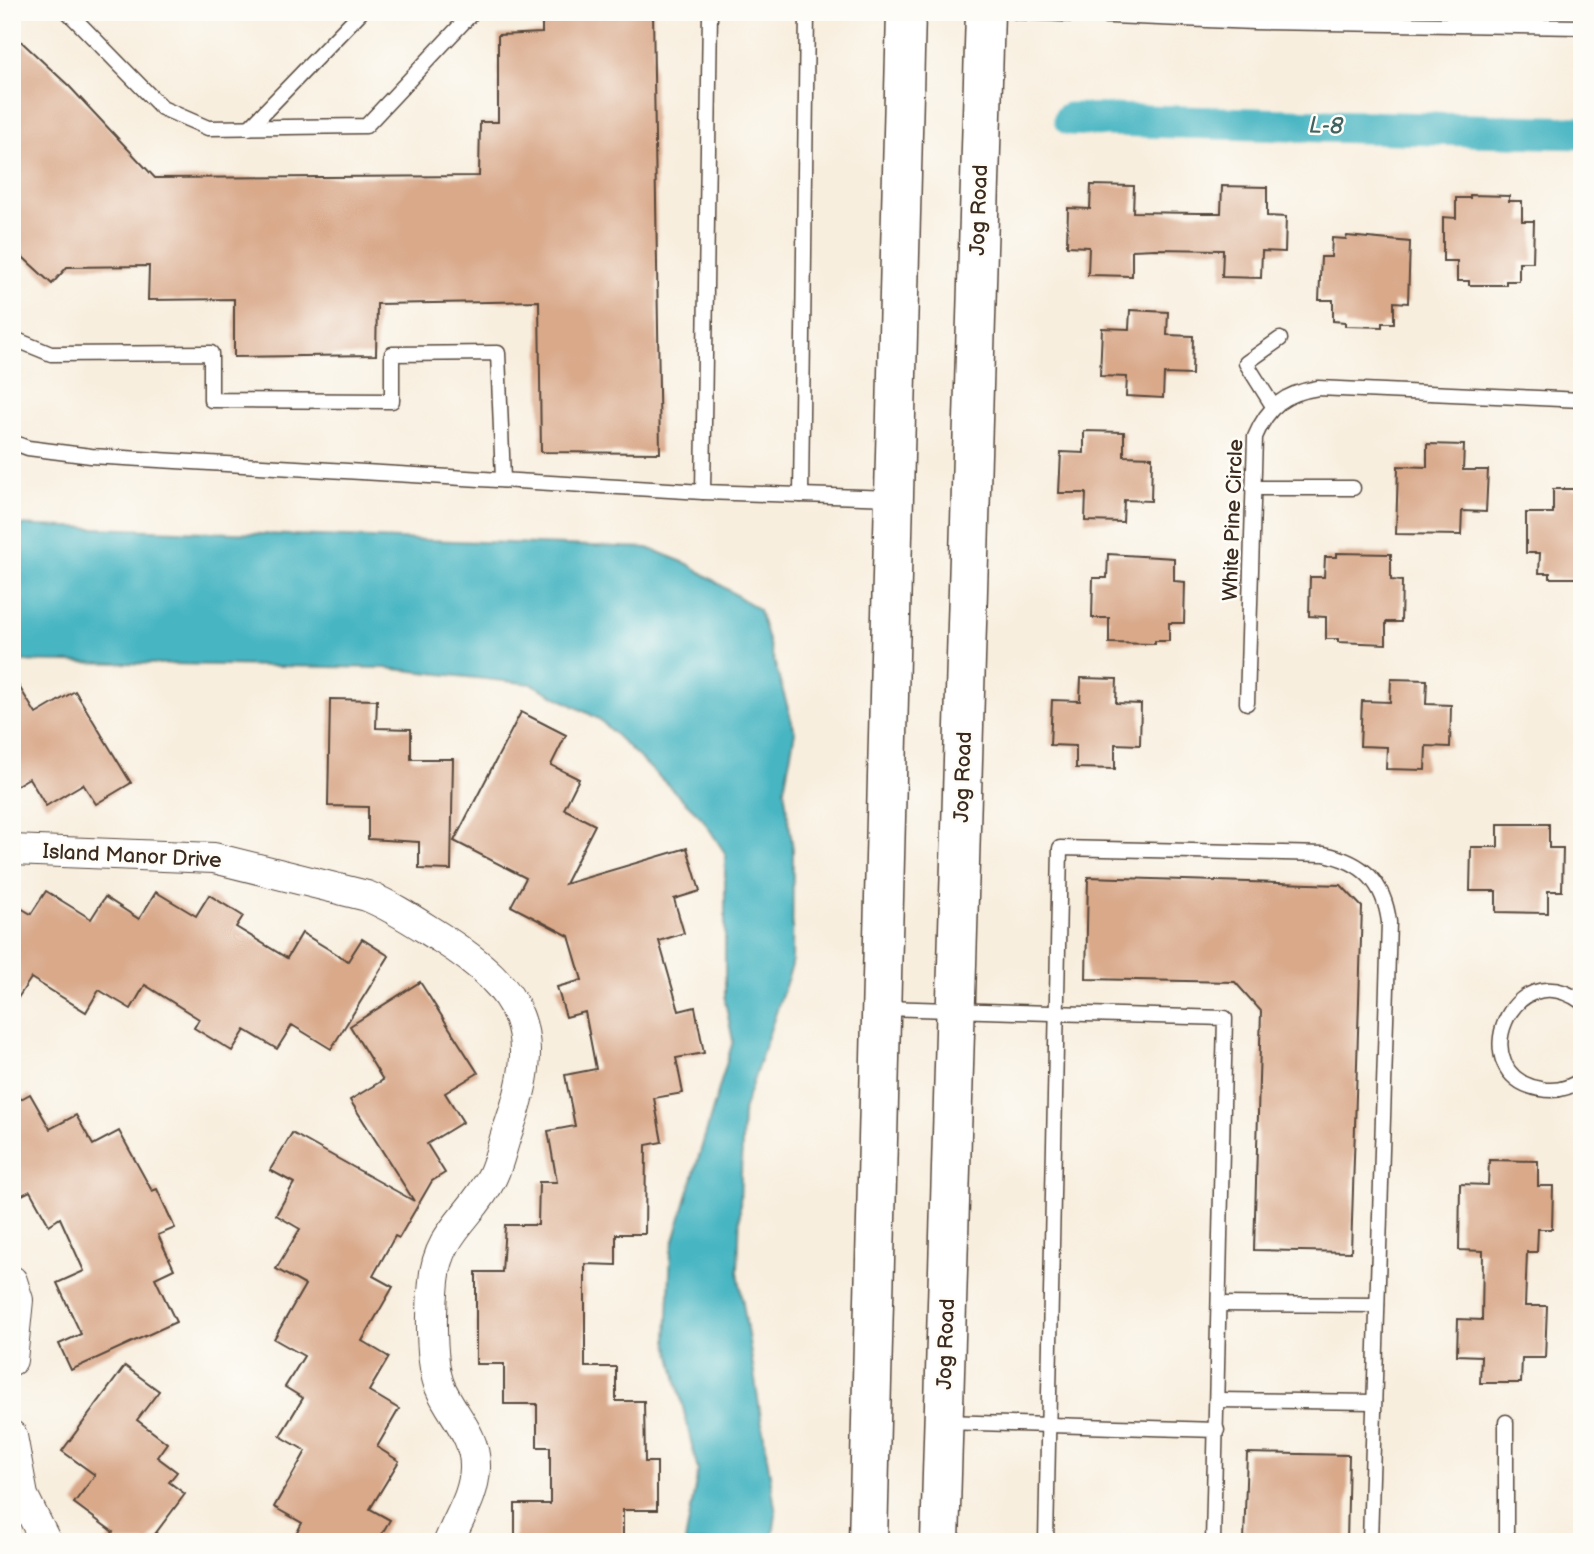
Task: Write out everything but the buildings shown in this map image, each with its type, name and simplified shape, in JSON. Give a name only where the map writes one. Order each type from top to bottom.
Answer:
[{"type":"main road","points":[[868,1542],[906,12]]},
{"type":"main road","name":"Jog Road","points":[[940,1542],[985,12]]},
{"type":"street","name":"Island Manor Drive","points":[[12,850],[214,858],[367,896],[388,905],[471,957],[491,972],[504,988],[523,1028],[526,1061],[521,1093],[491,1179],[446,1237],[437,1259],[434,1283],[435,1362],[439,1384],[462,1422],[471,1443],[475,1465],[473,1487],[466,1508],[449,1542]]},
{"type":"street","points":[[12,1281],[18,1300],[12,1360]]},
{"type":"street","points":[[12,1436],[23,1496],[46,1542]]},
{"type":"lane","points":[[68,12],[162,108],[208,128],[366,127],[473,12]]},
{"type":"lane","points":[[249,128],[361,12]]},
{"type":"lane","points":[[703,492],[710,12]]},
{"type":"lane","points":[[801,495],[807,12]]},
{"type":"lane","points":[[1017,12],[1254,22],[1582,27]]},
{"type":"lane","points":[[12,338],[51,354],[211,353],[211,400],[392,401],[393,354],[498,353],[503,480]]},
{"type":"lane","points":[[1280,339],[1246,363],[1273,406],[1297,391],[1318,388],[1582,400]]},
{"type":"lane","name":"White Pine Circle","points":[[1248,702],[1255,437],[1264,416],[1273,406]]},
{"type":"lane","points":[[12,442],[28,448],[91,456],[703,492],[895,498]]},
{"type":"lane","points":[[1254,488],[1353,488]]},
{"type":"lane","points":[[1046,1542],[1060,848],[1324,854],[1344,858],[1362,868],[1377,883],[1386,901],[1389,922],[1370,1542]]},
{"type":"lane","points":[[1582,1002],[1566,993],[1551,990],[1521,999],[1510,1011],[1499,1040],[1509,1070],[1520,1081],[1534,1088],[1565,1089],[1582,1079]]},
{"type":"lane","points":[[882,1008],[1225,1018],[1213,1542]]},
{"type":"lane","points":[[1219,1304],[1377,1305]]},
{"type":"lane","points":[[1217,1400],[1374,1402]]},
{"type":"lane","points":[[944,1422],[1217,1430]]},
{"type":"lane","points":[[1506,1422],[1506,1542]]},
{"type":"water","points":[[12,525],[648,548],[688,564],[759,610],[795,732],[784,789],[793,849],[792,965],[743,1111],[738,1271],[776,1514],[772,1542],[685,1542],[698,1471],[667,1339],[671,1251],[733,1041],[725,1001],[725,853],[702,818],[599,719],[532,684],[385,668],[12,661]]},
{"type":"waterway","name":"L-8","points":[[1070,119],[1582,133]]}]
